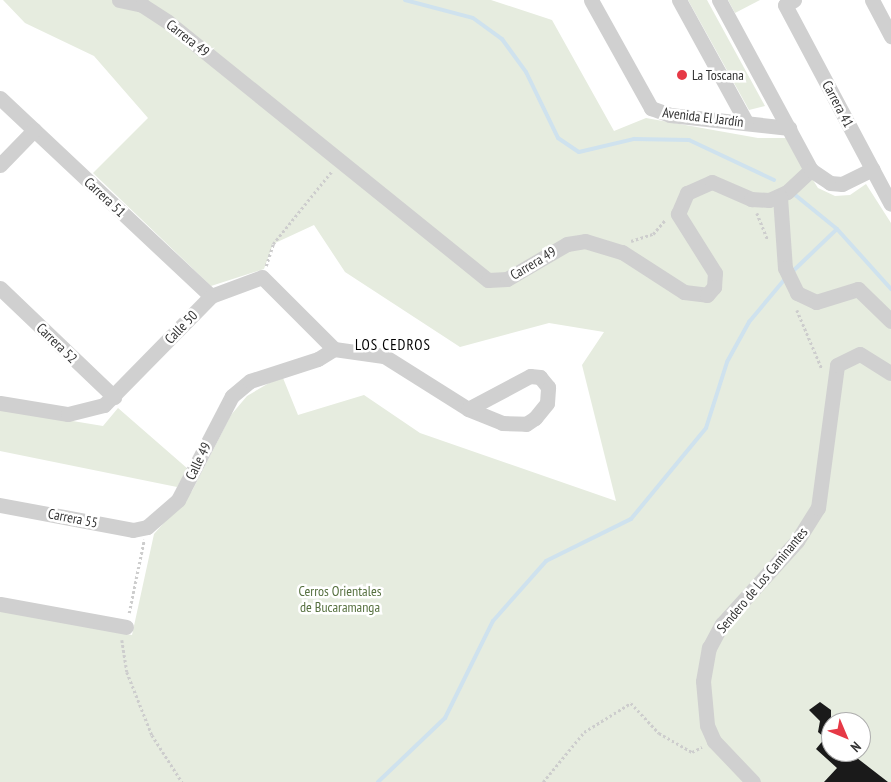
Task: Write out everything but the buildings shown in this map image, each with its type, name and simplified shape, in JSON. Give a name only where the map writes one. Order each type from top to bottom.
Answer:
[{"type":"street","name":"Carrera 49","points":[[119,0],[142,5],[161,17],[488,280],[507,279],[575,241],[611,247],[684,292],[707,295],[716,282],[713,265],[684,227],[679,204]]},
{"type":"street","name":"Avenida El Jardín","points":[[591,0],[650,108],[670,115],[788,128]]},
{"type":"street","points":[[679,0],[746,122]]},
{"type":"street","points":[[719,0],[811,170],[830,183],[842,184],[873,169]]},
{"type":"street","points":[[872,0],[891,36]]},
{"type":"street","name":"Carrera 41","points":[[790,2],[891,204]]},
{"type":"street","name":"Carrera 51","points":[[0,98],[211,296]]},
{"type":"street","points":[[0,165],[34,130]]},
{"type":"street","points":[[679,204],[691,189],[706,182],[751,199],[780,197],[811,170]]},
{"type":"street","points":[[780,197],[786,268],[791,284],[809,302],[858,289],[891,321]]},
{"type":"street","points":[[262,278],[334,349],[384,356],[468,409],[502,423],[526,424],[547,403],[548,387],[540,377],[530,376],[468,409]]},
{"type":"street","name":"Calle 50","points":[[0,403],[80,414],[114,397],[211,296],[262,278]]},
{"type":"street","name":"Carrera 52","points":[[0,288],[114,397]]},
{"type":"street","name":"Calle 49","points":[[147,527],[178,500],[232,396],[250,381],[318,359],[334,349]]},
{"type":"street","name":"Sendero de Los Caminantes","points":[[753,782],[714,741],[702,706],[710,648],[722,624],[798,541],[818,508],[830,389],[837,365],[851,355],[873,359],[891,373]]},
{"type":"street","name":"Carrera 55","points":[[0,505],[133,530],[147,527]]},
{"type":"street","points":[[0,604],[126,627]]},
{"type":"path","points":[[262,278],[273,244],[341,160]]},
{"type":"path","points":[[751,199],[770,244]]},
{"type":"path","points":[[611,247],[653,234],[679,204]]},
{"type":"path","points":[[796,306],[830,389]]},
{"type":"path","points":[[147,527],[126,627],[122,635],[127,672],[152,735],[182,782]]},
{"type":"path","points":[[543,782],[584,732],[631,703],[659,732],[692,752],[714,741]]},
{"type":"green space","name":"Cerros Orientales de Bucaramanga","points":[[3,0],[491,0],[552,20],[614,131],[646,118],[758,138],[786,138],[818,188],[835,196],[850,195],[866,184],[891,223],[891,782],[0,782],[0,611],[132,635],[154,534],[192,491],[231,415],[247,396],[269,383],[283,378],[298,415],[364,395],[420,433],[616,501],[582,365],[604,332],[549,323],[460,347],[345,272],[314,225],[273,244],[264,269],[211,286],[93,173],[148,118],[94,56],[25,23]]},
{"type":"green space","points":[[688,0],[707,0],[765,106],[749,110]]},
{"type":"green space","points":[[728,0],[760,0],[735,13]]},
{"type":"green space","points":[[118,408],[188,469],[177,487],[0,451],[0,409],[103,426]]},
{"type":"waterway","points":[[405,0],[473,18],[502,39],[526,72],[558,138],[579,152],[634,139],[689,140],[774,180]]},
{"type":"waterway","points":[[794,194],[837,229],[891,289]]},
{"type":"waterway","points":[[792,272],[837,229]]},
{"type":"waterway","points":[[378,782],[445,718],[493,621],[546,561],[631,519],[706,428],[727,362],[749,322],[785,279]]},
{"type":"place","name":"La Toscana","points":[[682,75]]},
{"type":"district","name":"LOS CEDROS","points":[[393,345]]}]
